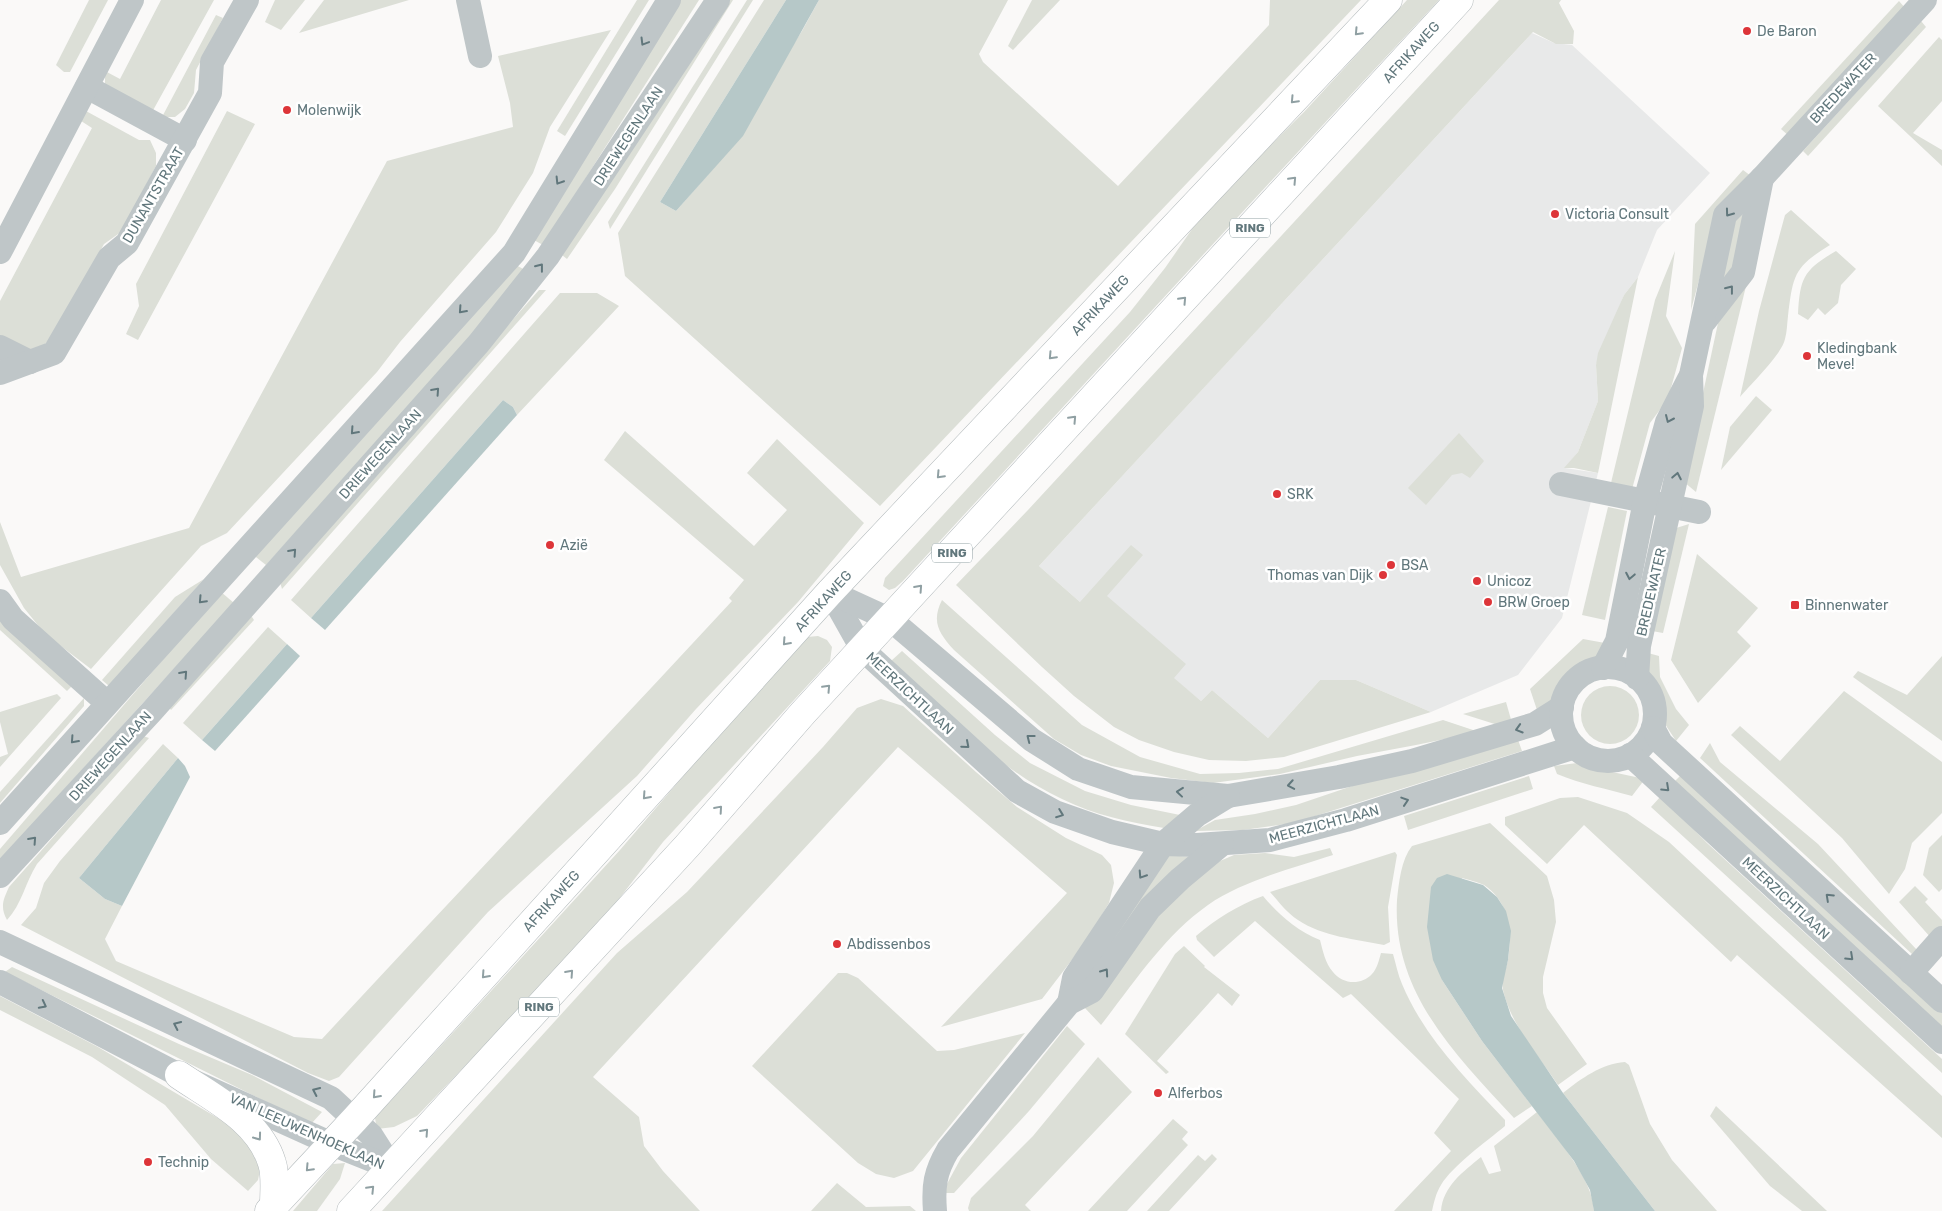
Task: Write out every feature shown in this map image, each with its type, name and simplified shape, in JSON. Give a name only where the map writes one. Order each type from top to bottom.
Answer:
[{"type":"main road","name":"AFRIKAWEG","points":[[272,1208],[355,1119],[830,592],[1388,0]]},
{"type":"main road","name":"AFRIKAWEG","points":[[351,1211],[687,846],[803,713],[891,620],[1459,0]]},
{"type":"main road","points":[[179,1075],[243,1119],[260,1137],[273,1164],[272,1208]]},
{"type":"street","points":[[0,252],[132,0]]},
{"type":"street","name":"DUNANTSTRAAT","points":[[0,373],[54,352],[109,258],[127,243],[210,93],[212,62],[247,0]]},
{"type":"street","points":[[468,0],[480,56]]},
{"type":"street","points":[[0,823],[514,253],[669,0]]},
{"type":"street","name":"DRIEWEGENLAAN","points":[[0,876],[152,710],[479,343],[548,256],[718,0]]},
{"type":"street","name":"BREDEWATER","points":[[1637,678],[1639,646],[1692,406],[1691,375],[1701,328],[1743,272],[1762,178],[1925,0]]},
{"type":"street","name":"DUNANTSTRAAT","points":[[87,87],[185,140]]},
{"type":"street","points":[[0,347],[30,362]]},
{"type":"street","name":"BREDEWATER","points":[[1603,668],[1617,641],[1645,501],[1667,422],[1691,375]]},
{"type":"street","points":[[1561,484],[1699,512]]},
{"type":"street","points":[[830,592],[891,620],[1032,740],[1078,769],[1131,787],[1228,796],[1339,777],[1412,761],[1535,724],[1562,707]]},
{"type":"street","name":"MEERZICHTLAAN","points":[[830,592],[862,649],[1018,791],[1055,812],[1112,832],[1163,844],[1222,844],[1270,840],[1346,820],[1575,748]]},
{"type":"street","points":[[0,601],[14,619],[107,703]]},
{"type":"street","points":[[1603,668],[1621,670],[1637,678],[1646,688],[1652,700],[1655,714],[1653,728],[1644,744],[1630,755],[1616,760],[1601,761],[1587,756],[1575,748],[1564,729],[1562,707],[1568,690],[1580,676],[1603,668]]},
{"type":"street","points":[[1653,728],[1661,744],[1942,1001]]},
{"type":"street","name":"MEERZICHTLAAN","points":[[1630,755],[1942,1042]]},
{"type":"street","points":[[1069,1003],[1074,978],[1163,844],[1196,815],[1228,796]]},
{"type":"street","points":[[935,1211],[934,1182],[938,1167],[948,1150],[1069,1003],[1092,990],[1150,908],[1180,879],[1222,844]]},
{"type":"street","points":[[1911,973],[1942,938]]},
{"type":"street","name":"VAN LEEUWENHOEKLAAN","points":[[0,942],[331,1098],[371,1135],[392,1168]]},
{"type":"street","name":"VAN LEEUWENHOEKLAAN","points":[[0,982],[179,1075],[332,1144],[392,1168]]},
{"type":"shaded area","points":[[89,0],[108,0],[70,72],[64,72],[56,65]]},
{"type":"shaded area","points":[[161,0],[214,0],[151,114],[105,91],[105,71],[120,79]]},
{"type":"shaded area","points":[[275,0],[305,0],[281,30],[265,22]]},
{"type":"shaded area","points":[[324,0],[409,0],[299,33]]},
{"type":"shaded area","points":[[637,0],[649,0],[565,136],[557,131]]},
{"type":"shaded area","points":[[680,0],[699,0],[543,245],[532,239]]},
{"type":"shaded area","points":[[725,0],[733,0],[615,189],[567,259],[562,255]]},
{"type":"shaded area","points":[[747,0],[753,0],[610,229],[608,222]]},
{"type":"shaded area","points":[[764,0],[786,0],[660,202],[676,211],[712,170],[802,31],[819,0],[1008,0],[979,54],[983,62],[1118,186],[1269,25],[1270,0],[1361,0],[880,506],[625,276],[618,233]]},
{"type":"shaded area","points":[[786,0],[819,0],[743,136],[676,211],[660,202]]},
{"type":"shaded area","points":[[1032,0],[1060,0],[1013,50],[1008,46]]},
{"type":"shaded area","points":[[1407,0],[1439,0],[903,581],[895,588],[889,590],[883,586],[885,578],[1130,312],[1165,268],[1206,209],[1304,112]]},
{"type":"shaded area","points":[[1499,0],[1561,0],[1559,3],[1574,31],[1573,44],[1556,44],[1533,32],[1039,566],[1080,602],[1131,545],[1143,555],[1107,596],[1186,664],[1174,678],[1201,701],[1212,690],[1268,738],[1320,680],[1356,680],[1431,712],[1284,757],[1246,761],[1209,760],[1174,752],[1139,740],[1114,727],[1074,696],[956,585],[1028,510]]},
{"type":"shaded area","points":[[1899,1],[1905,8],[1789,136],[1781,129]]},
{"type":"shaded area","points":[[216,15],[223,18],[196,70],[194,93],[185,109],[175,117],[162,117]]},
{"type":"shaded area","points":[[1921,21],[1926,27],[1808,156],[1803,151]]},
{"type":"shaded area","points":[[611,30],[550,127],[533,173],[496,232],[400,342],[377,372],[227,533],[201,546],[91,669],[45,634],[24,608],[0,565],[0,522],[21,577],[189,528],[387,161],[513,127],[510,103],[498,56]]},
{"type":"shaded area","points":[[1532,33],[1554,43],[1572,45],[1710,173],[1657,230],[1638,277],[1624,295],[1596,365],[1598,401],[1578,452],[1565,468],[1598,473],[1562,618],[1518,675],[1431,712],[1356,680],[1320,680],[1268,738],[1212,690],[1201,701],[1039,566]]},
{"type":"shaded area","points":[[1939,37],[1942,40],[1942,101],[1913,133],[1942,150],[1942,166],[1878,106]]},
{"type":"shaded area","points":[[86,111],[139,140],[150,140],[156,153],[156,166],[121,232],[104,244],[54,334],[41,349],[27,355],[0,340],[0,301],[92,128],[78,119]]},
{"type":"shaded area","points":[[227,111],[255,124],[138,340],[126,334],[139,306],[136,284]]},
{"type":"shaded area","points":[[1743,170],[1751,176],[1716,217],[1691,310],[1695,224]]},
{"type":"shaded area","points":[[1751,198],[1735,268],[1713,301],[1731,223]]},
{"type":"shaded area","points":[[1791,210],[1830,245],[1809,260],[1797,273],[1783,345],[1772,361],[1740,397],[1759,311],[1785,215]]},
{"type":"shaded area","points":[[1675,251],[1666,316],[1682,348],[1668,399],[1650,423],[1631,493],[1610,487],[1655,300]]},
{"type":"shaded area","points":[[1836,251],[1856,269],[1841,285],[1838,303],[1825,315],[1818,308],[1808,320],[1798,314],[1802,283],[1810,270]]},
{"type":"shaded area","points":[[514,264],[527,271],[444,368],[266,565],[252,554]]},
{"type":"shaded area","points":[[1638,277],[1598,473],[1564,468],[1578,452],[1598,401],[1596,365],[1598,353],[1624,295]]},
{"type":"shaded area","points":[[1747,282],[1696,492],[1684,482],[1718,323]]},
{"type":"shaded area","points":[[539,290],[546,290],[282,589],[280,582]]},
{"type":"shaded area","points":[[560,293],[597,293],[619,306],[517,415],[513,407],[503,400],[311,618],[291,600]]},
{"type":"shaded area","points":[[1756,396],[1772,410],[1721,470],[1730,427]]},
{"type":"shaded area","points":[[503,400],[513,407],[517,415],[325,630],[311,618]]},
{"type":"shaded area","points":[[625,431],[754,546],[787,510],[747,473],[777,439],[864,523],[798,602],[696,709],[637,776],[488,912],[339,1077],[329,1081],[308,1073],[21,925],[36,908],[44,883],[60,861],[163,744],[178,758],[79,878],[105,899],[122,906],[105,939],[116,961],[294,1037],[322,1039],[732,601],[729,598],[744,580],[604,460]]},
{"type":"shaded area","points":[[1459,433],[1484,461],[1470,478],[1462,473],[1452,475],[1426,505],[1408,488]]},
{"type":"shaded area","points":[[1608,507],[1627,511],[1605,620],[1582,615]]},
{"type":"shaded area","points":[[1689,524],[1663,633],[1652,631],[1673,529]]},
{"type":"shaded area","points":[[1697,554],[1758,608],[1737,632],[1751,646],[1698,703],[1671,660]]},
{"type":"shaded area","points":[[204,579],[109,686],[102,680],[175,597]]},
{"type":"shaded area","points":[[221,592],[234,603],[0,860],[0,849]]},
{"type":"shaded area","points":[[942,600],[1082,725],[1140,757],[1200,774],[1278,769],[1443,720],[1479,732],[1357,756],[1280,774],[1213,783],[1171,778],[1111,766],[1081,755],[1054,739],[954,650],[938,627],[937,615]]},
{"type":"shaded area","points":[[250,614],[254,620],[171,710],[168,706]]},
{"type":"shaded area","points":[[0,616],[74,684],[67,691],[0,630]]},
{"type":"shaded area","points":[[268,627],[287,644],[202,740],[183,723]]},
{"type":"shaded area","points":[[818,636],[827,640],[832,647],[830,661],[663,842],[605,917],[575,951],[417,1116],[394,1127],[377,1129],[375,1118],[620,850],[697,760],[807,637]]},
{"type":"shaded area","points":[[1583,639],[1605,643],[1601,658],[1589,663],[1572,675],[1538,713],[1530,689]]},
{"type":"shaded area","points":[[287,644],[300,656],[215,751],[202,740]]},
{"type":"shaded area","points":[[902,651],[995,735],[1030,763],[1085,791],[1131,805],[1180,815],[1164,828],[1138,823],[1074,805],[1038,786],[992,755],[891,661]]},
{"type":"shaded area","points":[[1648,653],[1659,656],[1660,677],[1676,709],[1689,725],[1676,741],[1665,724],[1662,691],[1648,672]]},
{"type":"shaded area","points":[[1942,656],[1942,741],[1853,677],[1858,671],[1907,695]]},
{"type":"shaded area","points":[[1610,686],[1621,688],[1634,699],[1639,715],[1637,726],[1626,739],[1610,744],[1599,742],[1586,731],[1581,715],[1583,704],[1594,691]]},
{"type":"shaded area","points":[[1844,691],[1942,762],[1942,813],[1912,843],[1905,869],[1889,894],[1842,838],[1731,735],[1740,726],[1780,761]]},
{"type":"shaded area","points":[[57,694],[61,698],[0,767],[0,757],[8,754],[0,722],[0,712]]},
{"type":"shaded area","points":[[84,698],[84,706],[0,803],[0,792]]},
{"type":"shaded area","points":[[881,699],[903,706],[1017,807],[1066,838],[1102,855],[1111,865],[1114,883],[1109,903],[1087,940],[1042,999],[941,1027],[1067,893],[898,747],[593,1077],[639,1117],[644,1146],[663,1171],[700,1211],[382,1211],[617,953],[687,892],[857,708]]},
{"type":"shaded area","points":[[1506,702],[1512,723],[1501,726],[1463,714]]},
{"type":"shaded area","points":[[143,736],[149,738],[37,864],[20,900],[7,920],[3,904],[9,887]]},
{"type":"shaded area","points":[[1517,737],[1522,751],[1293,823],[1243,830],[1195,831],[1215,820],[1296,805],[1364,782]]},
{"type":"shaded area","points":[[1710,743],[1720,762],[1818,844],[1917,950],[1912,954],[1700,758]]},
{"type":"shaded area","points":[[178,758],[185,766],[190,777],[122,906],[105,899],[79,878]]},
{"type":"shaded area","points":[[1577,763],[1645,779],[1632,796],[1566,778],[1557,774],[1554,766]]},
{"type":"shaded area","points":[[1682,774],[1942,1011],[1942,1032],[1673,783]]},
{"type":"shaded area","points":[[1529,776],[1533,789],[1408,830],[1404,816]]},
{"type":"shaded area","points":[[1661,796],[1707,843],[1942,1059],[1942,1073],[1651,807]]},
{"type":"shaded area","points":[[1578,797],[1627,813],[1669,842],[1942,1096],[1942,1138],[1737,955],[1731,962],[1584,825],[1547,864],[1505,825],[1505,817],[1560,798]]},
{"type":"shaded area","points":[[1490,823],[1547,876],[1554,900],[1556,922],[1543,977],[1543,993],[1547,1008],[1587,1064],[1558,1085],[1526,1039],[1512,1015],[1503,990],[1510,939],[1504,909],[1493,892],[1484,885],[1462,878],[1442,980],[1482,1041],[1532,1106],[1514,1118],[1450,1046],[1432,1020],[1417,993],[1405,964],[1398,933],[1397,900],[1400,879],[1405,858],[1412,846]]},
{"type":"shaded area","points":[[1942,835],[1942,889],[1939,892],[1923,875],[1929,848]]},
{"type":"shaded area","points":[[1330,848],[1333,855],[1285,870],[1236,889],[1221,896],[1192,917],[1164,946],[1101,1025],[1084,1007],[1161,910],[1206,867],[1234,855],[1265,853],[1294,857]]},
{"type":"shaded area","points":[[1395,852],[1397,855],[1388,907],[1390,942],[1384,945],[1340,937],[1308,926],[1290,914],[1270,892]]},
{"type":"shaded area","points":[[1168,855],[1191,857],[1083,984]]},
{"type":"shaded area","points":[[1447,874],[1483,885],[1497,897],[1506,911],[1511,931],[1508,960],[1502,988],[1511,1016],[1563,1093],[1655,1211],[1594,1211],[1590,1190],[1574,1161],[1482,1041],[1442,980],[1433,960],[1427,927],[1431,887],[1437,878]]},
{"type":"shaded area","points":[[1915,886],[1928,899],[1925,902],[1942,920],[1942,930],[1932,939],[1899,902]]},
{"type":"shaded area","points":[[1263,896],[1288,921],[1303,932],[1320,940],[1328,965],[1341,979],[1357,982],[1368,978],[1374,972],[1381,953],[1393,954],[1402,984],[1411,1003],[1434,1040],[1505,1120],[1505,1126],[1470,1154],[1446,1178],[1438,1191],[1432,1211],[1394,1211],[1451,1151],[1434,1133],[1459,1099],[1351,994],[1343,998],[1255,921],[1214,957],[1197,940],[1196,936],[1219,918]]},
{"type":"shaded area","points":[[1184,946],[1204,967],[1240,995],[1232,1006],[1218,993],[1157,1061],[1169,1072],[1166,1074],[1125,1034],[1175,954]]},
{"type":"shaded area","points":[[12,967],[179,1044],[252,1075],[322,1112],[311,1124],[5,972]]},
{"type":"shaded area","points":[[838,973],[847,973],[858,978],[937,1051],[954,1050],[1025,1033],[913,1171],[894,1178],[876,1174],[858,1163],[752,1066]]},
{"type":"shaded area","points":[[0,996],[98,1047],[233,1127],[247,1139],[260,1170],[258,1180],[248,1191],[211,1159],[165,1105],[92,1057],[0,1010]]},
{"type":"shaded area","points":[[1067,1026],[1085,1044],[1029,1111],[954,1193],[942,1193],[961,1158]]},
{"type":"shaded area","points":[[1098,1057],[1132,1092],[1025,1205],[1031,1211],[969,1211],[971,1198],[1033,1136]]},
{"type":"shaded area","points":[[1625,1062],[1629,1065],[1650,1124],[1672,1160],[1717,1211],[1655,1211],[1563,1093],[1600,1069]]},
{"type":"shaded area","points":[[1716,1106],[1827,1211],[1802,1211],[1770,1186],[1710,1116]]},
{"type":"shaded area","points":[[1537,1112],[1581,1172],[1592,1198],[1594,1211],[1441,1211],[1446,1194],[1455,1180],[1481,1157],[1489,1174],[1501,1171],[1494,1146]]},
{"type":"shaded area","points":[[1173,1119],[1188,1132],[1182,1139],[1188,1145],[1127,1211],[1088,1211]]},
{"type":"shaded area","points":[[1212,1154],[1217,1159],[1169,1211],[1147,1211],[1198,1155],[1205,1161]]},
{"type":"shaded area","points":[[345,1163],[340,1179],[317,1211],[293,1211],[333,1164]]},
{"type":"shaded area","points":[[837,1183],[866,1207],[910,1206],[916,1211],[811,1211]]},
{"type":"place","name":"De Baron","points":[[1747,31]]},
{"type":"place","name":"Molenwijk","points":[[287,110]]},
{"type":"place","name":"Victoria Consult","points":[[1555,214]]},
{"type":"place","name":"Kledingbank Meve!","points":[[1807,356]]},
{"type":"place","name":"SRK","points":[[1277,494]]},
{"type":"place","name":"Azië","points":[[550,545]]},
{"type":"place","name":"BSA","points":[[1391,565]]},
{"type":"place","name":"Thomas van Dijk","points":[[1383,575]]},
{"type":"place","name":"Unicoz","points":[[1477,581]]},
{"type":"place","name":"BRW Groep","points":[[1488,602]]},
{"type":"place","name":"Binnenwater","points":[[1795,605]]},
{"type":"place","name":"Abdissenbos","points":[[837,944]]},
{"type":"place","name":"Alferbos","points":[[1158,1093]]},
{"type":"place","name":"Technip","points":[[148,1162]]}]
